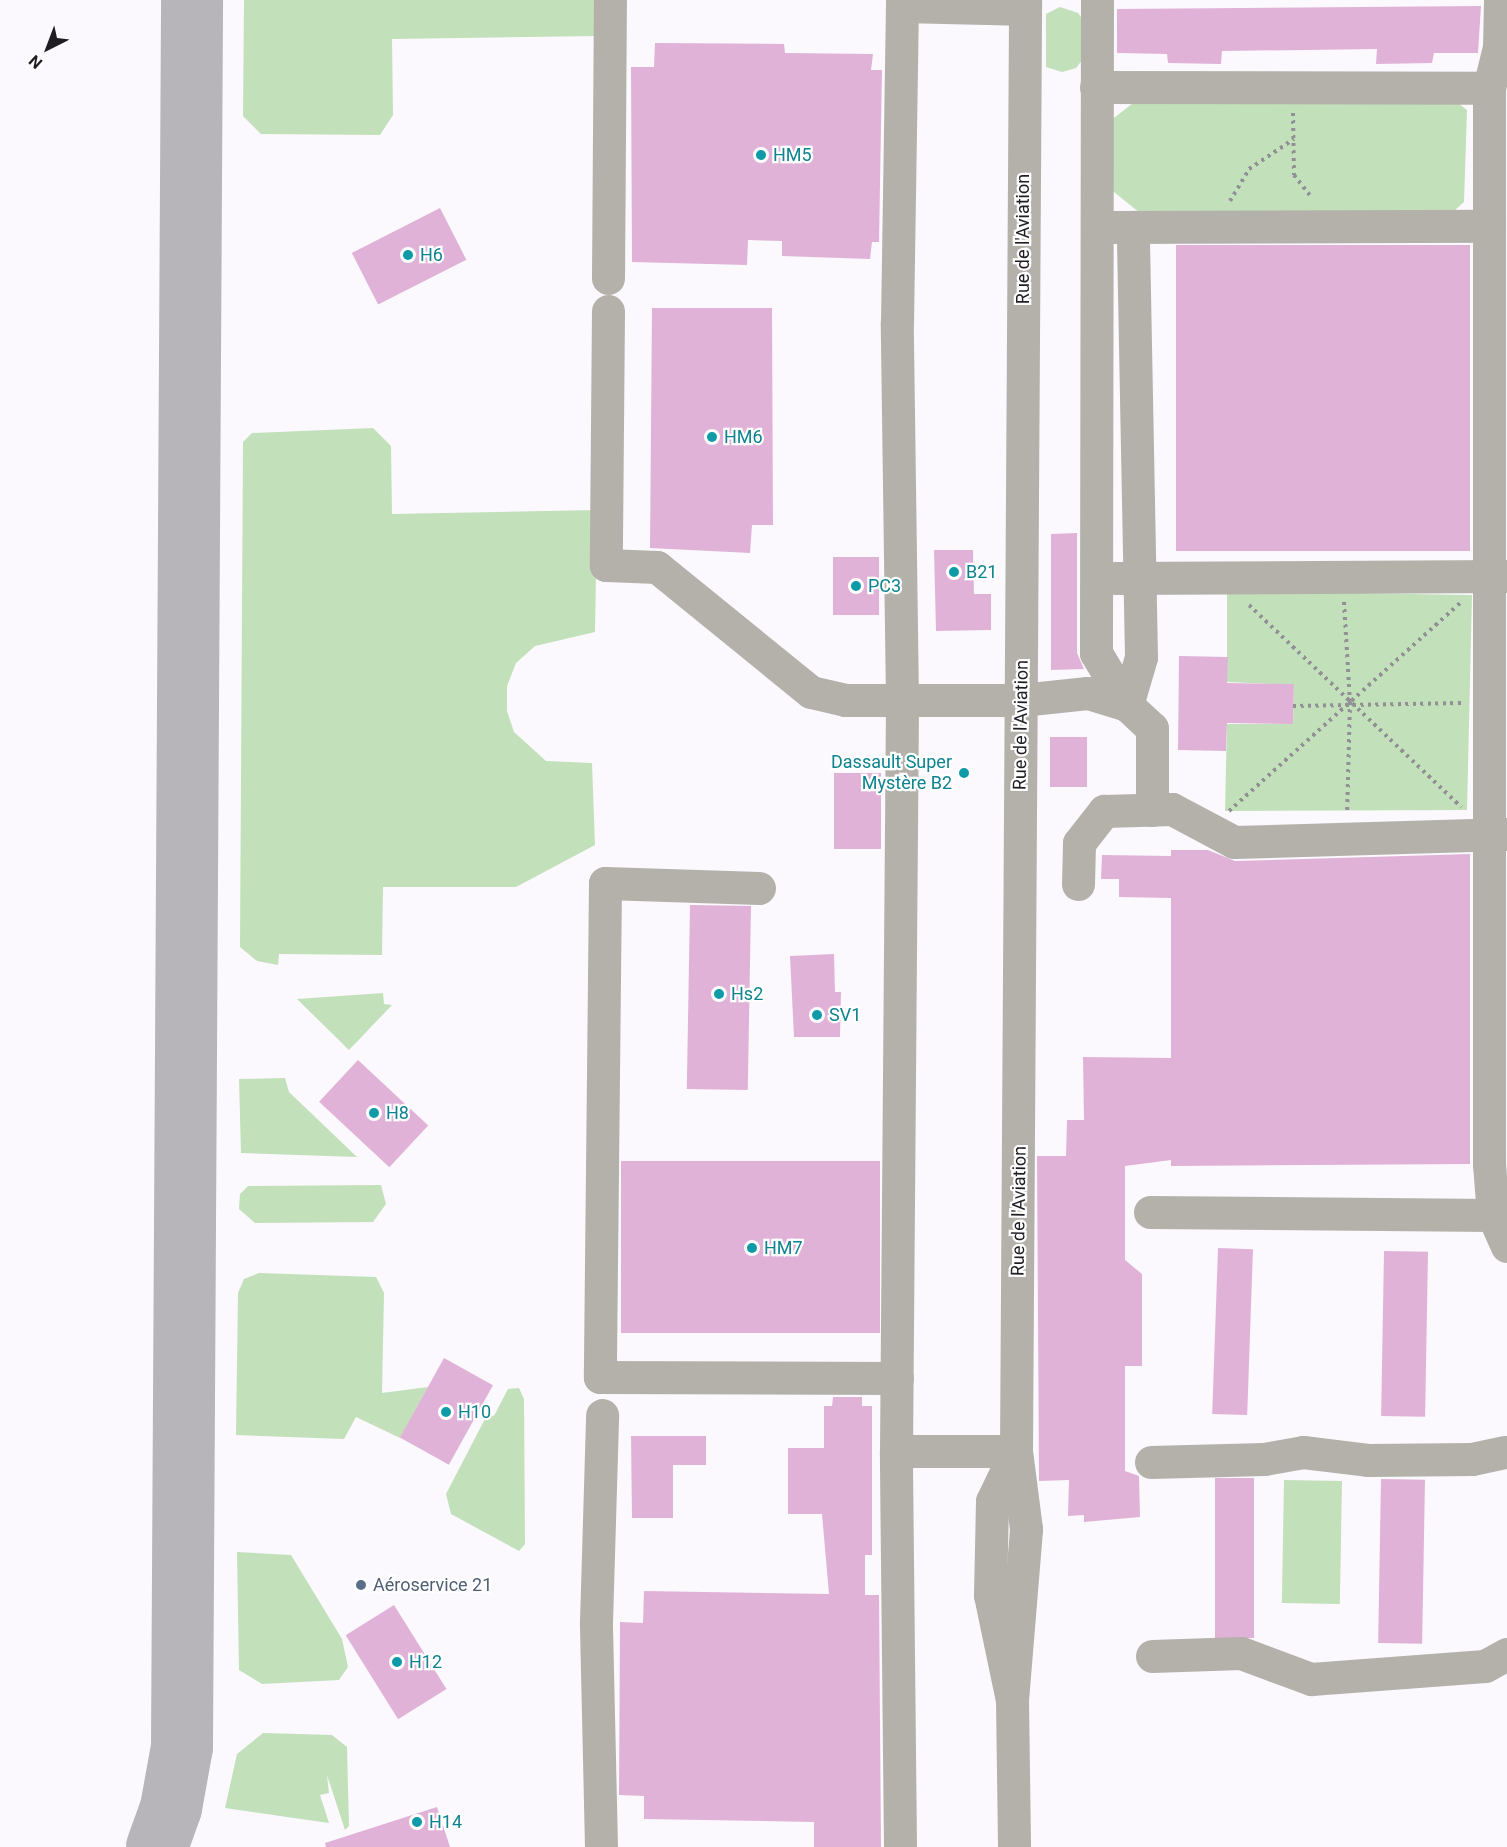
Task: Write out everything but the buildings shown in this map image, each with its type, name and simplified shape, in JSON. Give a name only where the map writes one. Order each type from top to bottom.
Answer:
[{"type":"street","points":[[608,278],[610,0]]},
{"type":"street","points":[[1097,0],[1096,653],[1127,705],[1152,728],[1152,810]]},
{"type":"street","points":[[1500,0],[1499,47],[1489,88],[1489,226],[1498,576],[1489,704],[1498,834],[1498,1033],[1493,1215],[1507,1246]]},
{"type":"street","points":[[900,1847],[896,1451],[902,700],[897,322],[902,3],[1025,5]]},
{"type":"street","name":"Rue de l'Aviation","points":[[1014,1847],[1015,1758],[1012,1700],[1026,1529],[1016,1451],[1025,5]]},
{"type":"street","points":[[1096,87],[1489,88]]},
{"type":"street","points":[[1097,227],[1489,226]]},
{"type":"street","points":[[1127,705],[1141,657],[1137,579],[1133,228]]},
{"type":"street","points":[[608,311],[606,564],[657,567],[811,692],[844,700],[1021,700],[1088,693],[1127,705]]},
{"type":"street","points":[[1096,578],[1498,576]]},
{"type":"street","points":[[1078,884],[1079,843],[1104,811],[1172,809],[1234,842],[1498,834]]},
{"type":"street","points":[[759,888],[605,883],[600,1377],[897,1378]]},
{"type":"street","points":[[1150,1212],[1493,1215]]},
{"type":"street","points":[[601,1847],[596,1622],[602,1415]]},
{"type":"street","points":[[896,1451],[1016,1451]]},
{"type":"street","points":[[1151,1462],[1264,1459],[1303,1452],[1368,1461],[1472,1459],[1506,1452]]},
{"type":"street","points":[[1152,1656],[1241,1653],[1311,1678],[1485,1666],[1507,1654]]},
{"type":"path","points":[[1290,88],[1295,138],[1294,176],[1320,207],[1318,226]]},
{"type":"path","points":[[1229,227],[1236,186],[1250,169],[1295,138]]},
{"type":"path","points":[[1209,829],[1350,702],[1498,576]]},
{"type":"path","points":[[1342,577],[1350,702],[1347,839]]},
{"type":"path","points":[[1222,579],[1350,702],[1498,834]]},
{"type":"path","points":[[1293,706],[1350,702],[1489,704]]},
{"type":"green space","points":[[244,0],[598,0],[598,36],[392,39],[393,115],[380,135],[261,134],[243,116]]},
{"type":"green space","points":[[1060,7],[1078,13],[1087,25],[1087,54],[1076,68],[1062,72],[1046,67],[1046,14]]},
{"type":"green space","points":[[1137,100],[1458,103],[1467,110],[1464,202],[1454,211],[1140,213],[1109,188],[1110,121]]},
{"type":"green space","points":[[373,428],[391,446],[392,514],[597,510],[595,632],[535,646],[516,663],[507,686],[507,711],[514,732],[546,761],[592,763],[595,845],[516,887],[383,887],[382,955],[279,954],[278,965],[257,961],[240,947],[243,442],[252,433]]},
{"type":"green space","points":[[1227,591],[1472,595],[1467,810],[1225,811],[1227,724],[1293,724],[1294,685],[1227,682]]},
{"type":"green space","points":[[383,993],[384,1004],[392,1005],[349,1050],[297,999]]},
{"type":"green space","points":[[285,1078],[289,1092],[357,1157],[241,1153],[239,1079]]},
{"type":"green space","points":[[381,1185],[386,1204],[373,1222],[255,1223],[239,1209],[240,1194],[248,1186]]},
{"type":"green space","points":[[259,1273],[376,1277],[384,1293],[382,1393],[428,1387],[400,1438],[356,1417],[344,1439],[236,1435],[238,1293],[244,1279]]},
{"type":"green space","points":[[519,1388],[524,1399],[525,1544],[519,1551],[451,1514],[446,1494],[487,1415],[494,1416],[508,1389]]},
{"type":"green space","points":[[1284,1480],[1342,1481],[1340,1604],[1282,1603]]},
{"type":"green space","points":[[237,1552],[291,1555],[342,1639],[348,1667],[339,1680],[262,1684],[239,1670]]},
{"type":"green space","points":[[263,1733],[332,1735],[347,1747],[349,1826],[345,1830],[327,1775],[329,1793],[320,1795],[329,1823],[225,1808],[237,1754]]},
{"type":"taxiway","points":[[157,1847],[171,1808],[182,1747],[192,0]]},
{"type":"place","name":"HM5","points":[[761,155]]},
{"type":"place","name":"H6","points":[[408,255]]},
{"type":"place","name":"HM6","points":[[712,437]]},
{"type":"place","name":"B21","points":[[954,572]]},
{"type":"place","name":"PC3","points":[[856,586]]},
{"type":"place","name":"Dassault Super Mystère B2","points":[[964,773]]},
{"type":"place","name":"Hs2","points":[[719,994]]},
{"type":"place","name":"SV1","points":[[817,1015]]},
{"type":"place","name":"H8","points":[[374,1113]]},
{"type":"place","name":"HM7","points":[[752,1248]]},
{"type":"place","name":"H10","points":[[446,1412]]},
{"type":"place","name":"Aéroservice 21","points":[[361,1585]]},
{"type":"place","name":"H12","points":[[397,1662]]},
{"type":"place","name":"H14","points":[[417,1822]]}]
